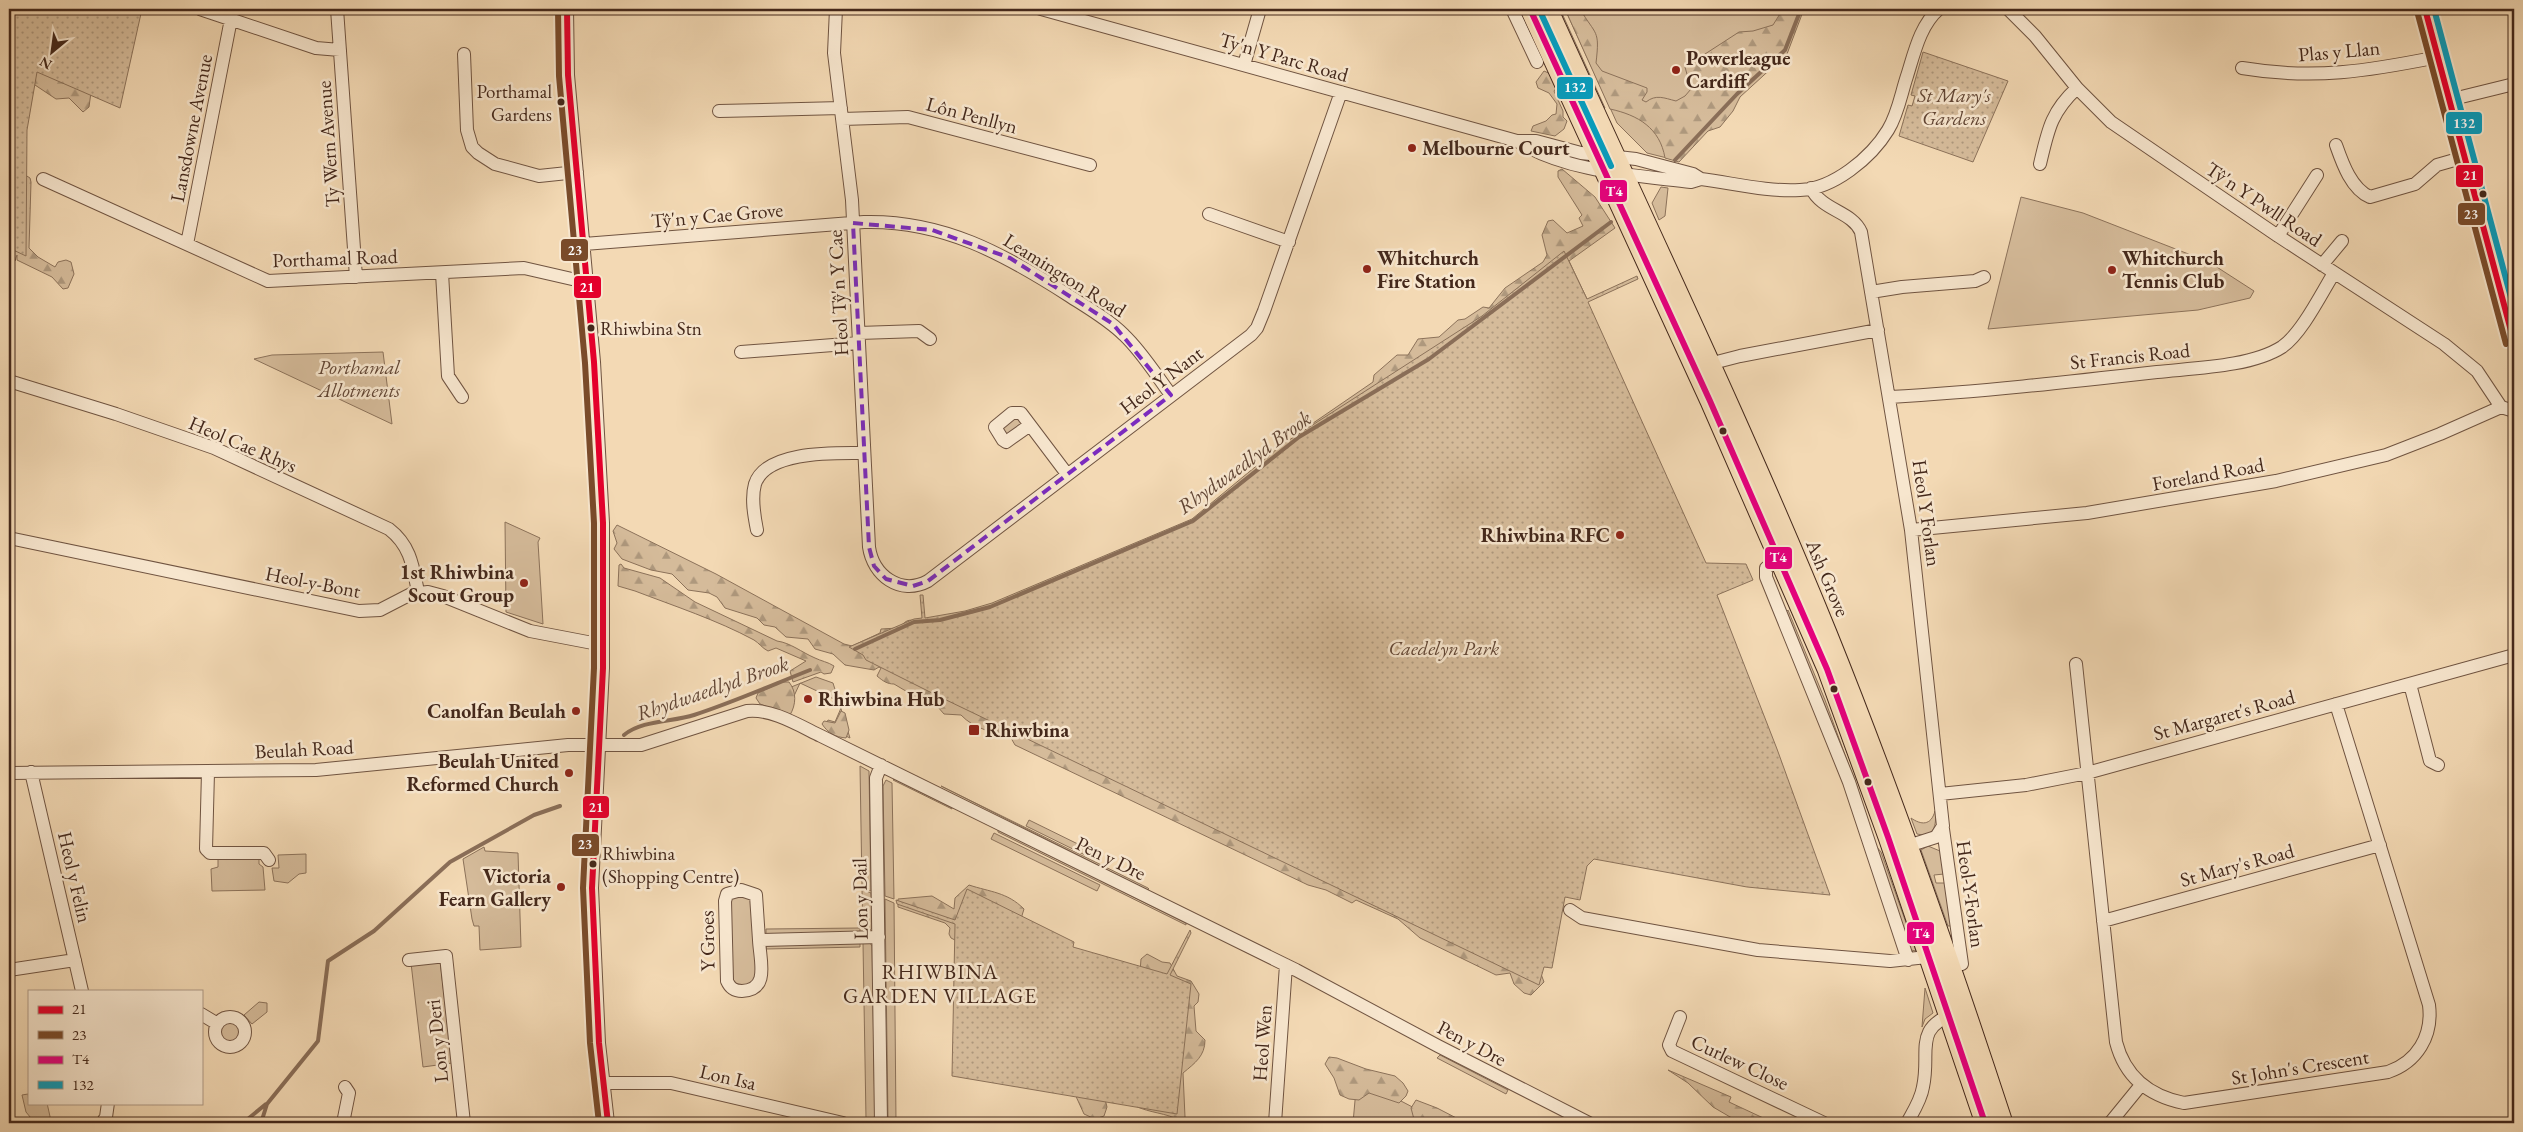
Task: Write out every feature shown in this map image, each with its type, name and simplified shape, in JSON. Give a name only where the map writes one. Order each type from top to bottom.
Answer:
[{"type":"highway","points":[[1530,9],[1610,164]]},
{"type":"highway","points":[[1548,9],[1610,164]]},
{"type":"highway","name":"Ash Grove","points":[[1610,164],[1709,364],[1826,630],[1908,846],[1936,956],[1948,1016],[1985,1123]]},
{"type":"highway","name":"Ash Grove","points":[[1610,164],[1845,717],[1936,956],[1966,1010],[2003,1123]]},
{"type":"street","points":[[200,9],[316,48],[340,50]]},
{"type":"street","name":"Ty Wern Avenue","points":[[337,9],[356,277]]},
{"type":"street","points":[[567,9],[568,75],[597,398],[603,523],[604,573],[600,745],[592,888],[595,978],[608,1123]]},
{"type":"street","name":"Heol Tŷ'n Y Cae","points":[[836,9],[834,53],[853,222],[869,547],[870,556],[880,574]]},
{"type":"street","name":"Ty'n Y Parc Road","points":[[1041,9],[1517,141],[1533,151],[1610,164],[1636,159],[1693,174],[1701,179],[1789,190],[1811,188]]},
{"type":"street","points":[[1244,65],[1260,9]]},
{"type":"street","points":[[1512,9],[1536,62]]},
{"type":"street","points":[[1811,188],[1844,173],[1860,161],[1882,138],[1892,121],[1924,28],[1939,9]]},
{"type":"street","name":"Tŷ'n Y Pwll Road","points":[[2008,9],[2100,112],[2131,137],[2278,236],[2432,335],[2477,371],[2501,407]]},
{"type":"street","points":[[2425,9],[2514,342]]},
{"type":"street","name":"Lansdowne Avenue","points":[[187,244],[231,19]]},
{"type":"street","points":[[464,54],[467,130],[469,139],[478,153],[495,164],[531,175],[577,172]]},
{"type":"street","name":"Plas y Llan","points":[[2242,68],[2274,73],[2330,75],[2373,70],[2438,57]]},
{"type":"street","points":[[2449,100],[2514,84]]},
{"type":"street","points":[[2040,164],[2052,117],[2061,103],[2077,88]]},
{"type":"street","name":"Heol Y Nant","points":[[880,574],[899,584],[921,584],[1238,345],[1257,328],[1341,92]]},
{"type":"street","name":"Lôn Penllyn","points":[[719,111],[842,113],[908,117],[1090,165]]},
{"type":"street","points":[[2336,145],[2350,176],[2363,194],[2370,197],[2416,184],[2437,165],[2465,157]]},
{"type":"street","points":[[2278,236],[2317,175]]},
{"type":"street","name":"Porthamal Road","points":[[44,179],[268,281],[524,268],[572,279],[587,279]]},
{"type":"street","name":"Heol Y Forlan","points":[[1811,188],[1819,201],[1858,226],[1890,397],[1911,530],[1943,830]]},
{"type":"street","points":[[1210,214],[1289,242]]},
{"type":"street","name":"Tŷ'n y Cae Grove","points":[[584,244],[853,222]]},
{"type":"street","name":"Leamington Road","points":[[853,222],[876,222],[932,230],[974,242],[1010,258],[1113,324],[1135,347],[1171,395]]},
{"type":"street","points":[[2322,265],[2342,242]]},
{"type":"street","points":[[442,273],[448,376],[462,397]]},
{"type":"street","name":"St Francis Road","points":[[1890,397],[1950,394],[2141,374],[2210,366],[2260,356],[2276,350],[2289,341],[2334,273]]},
{"type":"street","points":[[1871,292],[1909,286],[1975,281],[1984,277]]},
{"type":"street","points":[[1709,364],[1740,356],[1878,330]]},
{"type":"street","points":[[740,352],[919,331],[930,339]]},
{"type":"street","name":"Heol Cae Rhys","points":[[9,381],[122,416],[214,448],[389,529],[398,536],[410,554],[418,592]]},
{"type":"street","points":[[2501,407],[2514,411]]},
{"type":"street","name":"Foreland Road","points":[[1911,530],[2087,513],[2276,481],[2386,455],[2501,407]]},
{"type":"street","points":[[1030,425],[1067,474]]},
{"type":"street","points":[[757,530],[754,493],[758,477],[763,472],[793,456],[864,452]]},
{"type":"street","name":"Heol-y-Bont","points":[[9,538],[360,611],[380,610],[418,592]]},
{"type":"street","name":"Ash Grove","points":[[1779,559],[1766,568],[1766,577],[1849,782],[1908,960]]},
{"type":"street","points":[[418,592],[428,592],[443,596],[530,631],[603,645]]},
{"type":"street","name":"St Margaret's Road","points":[[1940,794],[2033,784],[2087,773],[2514,655]]},
{"type":"street","name":"St John's Crescent","points":[[2076,664],[2116,1042],[2124,1063],[2141,1085],[2172,1101],[2194,1102],[2388,1072],[2398,1069],[2417,1055],[2427,1034],[2430,1013],[2429,1005],[2336,704]]},
{"type":"street","points":[[2410,684],[2430,761],[2438,765]]},
{"type":"street","name":"Pen y Dre","points":[[600,745],[650,743],[753,710],[789,720],[1286,965],[1461,1058],[1589,1123]]},
{"type":"street","name":"Beulah Road","points":[[9,772],[316,770],[568,745],[600,745]]},
{"type":"street","name":"Lon y Dail","points":[[881,765],[876,778],[882,1123]]},
{"type":"street","name":"Heol y Felin","points":[[31,772],[82,990]]},
{"type":"street","points":[[208,772],[206,849],[210,853],[264,853],[269,860]]},
{"type":"street","points":[[1908,846],[1936,837],[1943,830]]},
{"type":"street","name":"Heol-Y-Forlan","points":[[1943,830],[1962,964]]},
{"type":"street","name":"St Mary's Road","points":[[2103,921],[2380,845]]},
{"type":"street","name":"Y Groes","points":[[748,890],[756,895],[759,940],[760,977],[758,986],[749,991],[732,989],[727,980],[725,901],[730,892],[748,890]]},
{"type":"street","points":[[1570,910],[1582,918],[1744,948],[1865,959],[1908,960],[1936,956]]},
{"type":"street","points":[[759,940],[879,937]]},
{"type":"street","name":"Lon y Deri","points":[[410,960],[446,956],[464,1123]]},
{"type":"street","points":[[9,970],[75,960]]},
{"type":"street","name":"Heol Wen","points":[[1275,1123],[1286,965]]},
{"type":"street","points":[[1907,1123],[1923,1088],[1929,1030],[1936,1021],[1966,1010]]},
{"type":"street","points":[[202,1015],[216,1023]]},
{"type":"street","name":"Curlew Close","points":[[1680,1017],[1669,1045],[1672,1051],[1824,1123]]},
{"type":"street","name":"Lon Isa","points":[[603,1083],[671,1083],[843,1123]]},
{"type":"street","points":[[2110,1123],[2141,1085]]},
{"type":"street","points":[[343,1123],[349,1092],[345,1087]]},
{"type":"street","points":[[103,1123],[108,1104]]},
{"type":"highlighted area","points":[[853,223],[932,230],[1010,258],[1113,324],[1171,395],[928,581],[913,586],[886,579],[874,566],[869,547]]},
{"type":"green space","points":[[9,9],[142,9],[120,108],[37,72],[27,130],[26,256],[9,248]]},
{"type":"green space","points":[[1555,9],[1560,9],[1605,108],[1601,109]]},
{"type":"green space","name":"Powerleague Cardiff","points":[[1565,9],[1797,9],[1671,159],[1647,153],[1617,123]]},
{"type":"green space","points":[[1565,9],[1580,9],[1593,29],[1597,38],[1596,63],[1602,71],[1647,88],[1647,92],[1642,100],[1646,102],[1657,97],[1676,101],[1685,96],[1691,89],[1685,67],[1739,32],[1753,31],[1773,25],[1783,9],[1804,9],[1787,54],[1740,97],[1733,111],[1720,127],[1708,131],[1679,162],[1665,158],[1658,139],[1646,125],[1630,115],[1610,109]]},
{"type":"green space","name":"St Mary's Gardens","points":[[1923,52],[2008,81],[1973,162],[1899,136],[1908,105],[1912,106],[1915,96],[1911,95]]},
{"type":"green space","points":[[27,66],[91,92],[89,107],[83,112],[69,98],[56,99],[29,81],[9,87],[9,75]]},
{"type":"green space","points":[[1544,71],[1553,75],[1557,87],[1554,91],[1563,111],[1563,117],[1567,121],[1564,129],[1555,136],[1531,131],[1533,126],[1546,121],[1556,114],[1557,104],[1549,93],[1538,88],[1536,82]]},
{"type":"green space","points":[[9,127],[22,173],[30,178],[31,182],[29,248],[38,257],[55,267],[58,262],[66,260],[71,262],[74,274],[68,288],[63,289],[52,277],[17,260],[17,255],[15,261],[14,248],[10,247],[9,252]]},
{"type":"green space","points":[[1562,169],[1595,197],[1615,228],[1569,261],[1587,299],[1298,441],[1303,430],[1373,382],[1374,375],[1397,355],[1408,355],[1418,339],[1439,337],[1458,320],[1465,319],[1483,307],[1489,308],[1505,288],[1543,262],[1547,255],[1542,235],[1548,221],[1553,220],[1567,233],[1583,226],[1579,218],[1582,215],[1558,177],[1558,171]]},
{"type":"green space","points":[[1661,187],[1668,188],[1665,216],[1659,220],[1652,203]]},
{"type":"green space","name":"Whitchurch Tennis Club","points":[[2021,197],[2083,213],[2209,262],[2254,291],[2250,298],[2198,310],[1988,329]]},
{"type":"green space","name":"Caedelyn Park","points":[[1564,251],[1587,299],[1637,276],[1638,279],[1588,302],[1706,563],[1746,564],[1753,580],[1717,595],[1777,749],[1830,895],[1747,887],[1594,859],[1587,866],[1580,900],[1565,897],[1552,968],[1544,967],[1539,985],[940,697],[866,660],[863,655],[849,647],[914,619],[922,618],[920,595],[923,595],[925,618],[965,611],[992,603],[1192,519],[1283,444],[1482,316]]},
{"type":"green space","name":"Porthamal Allotments","points":[[383,352],[392,424],[254,359],[272,355]]},
{"type":"green space","points":[[1017,417],[1023,423],[1007,436],[1002,427]]},
{"type":"green space","points":[[505,522],[540,538],[538,542],[543,624],[506,612]]},
{"type":"green space","points":[[617,525],[716,574],[844,644],[852,646],[880,633],[881,629],[898,628],[908,621],[917,621],[1541,974],[1544,982],[1531,995],[1524,993],[1514,984],[1510,973],[1496,975],[1420,938],[1398,919],[1356,900],[1352,903],[1326,890],[1308,885],[1015,745],[1011,738],[978,727],[961,715],[944,714],[937,706],[931,706],[894,684],[887,683],[881,679],[877,676],[881,668],[879,667],[874,670],[845,665],[833,654],[815,649],[808,639],[786,637],[775,627],[764,625],[757,618],[725,608],[717,597],[709,593],[688,590],[672,574],[651,570],[622,559],[614,549],[617,543],[613,531]]},
{"type":"green space","points":[[621,564],[624,568],[660,578],[695,602],[834,666],[831,673],[824,674],[821,672],[793,682],[790,671],[806,661],[776,648],[768,651],[754,640],[725,626],[618,586],[619,565]]},
{"type":"green space","points":[[1788,610],[1825,700],[1853,777],[1786,612]]},
{"type":"green space","points":[[816,677],[833,683],[841,708],[832,704],[834,699],[801,683]]},
{"type":"green space","points":[[782,682],[789,682],[794,694],[794,707],[790,715],[760,704],[756,698],[758,693]]},
{"type":"green space","points":[[800,684],[788,709],[764,698]]},
{"type":"green space","points":[[841,708],[850,738],[825,726],[828,720],[835,722]]},
{"type":"green space","points":[[841,711],[845,713],[849,730],[846,738],[832,734],[822,724],[824,721],[835,723]]},
{"type":"green space","points":[[860,766],[869,771],[871,891],[862,887]]},
{"type":"green space","points":[[886,780],[892,783],[894,899],[885,896],[883,786]]},
{"type":"green space","points":[[893,780],[952,808],[952,809]]},
{"type":"green space","points":[[941,786],[1148,888],[1149,889],[1147,890]]},
{"type":"green space","points":[[1935,811],[1935,825],[1931,832],[1923,835],[1917,834],[1911,818],[1925,823],[1931,819]]},
{"type":"green space","points":[[1029,820],[1088,849],[1085,855],[1026,826]]},
{"type":"green space","points":[[998,830],[1186,923],[1186,925],[998,832]]},
{"type":"green space","points":[[994,833],[1100,885],[1097,891],[991,839]]},
{"type":"green space","points":[[1876,846],[1881,852],[1916,951],[1911,950]]},
{"type":"green space","points":[[1928,846],[1940,851],[1944,874],[1934,875],[1936,883],[1945,883],[1952,926],[1948,926],[1921,850]]},
{"type":"green space","points":[[484,847],[485,851],[518,853],[521,947],[480,950],[479,926],[474,926],[472,919],[463,859]]},
{"type":"green space","points":[[306,854],[306,873],[299,874],[288,883],[274,881],[272,868],[279,868],[278,855]]},
{"type":"green space","points":[[218,859],[259,859],[259,864],[263,867],[265,890],[212,891],[211,869],[218,867]]},
{"type":"green space","points":[[969,885],[998,893],[1018,903],[1024,909],[1020,922],[959,942],[951,938],[949,934],[950,928],[945,923],[898,907],[898,899],[932,896],[954,909],[955,898]]},
{"type":"green space","points":[[862,889],[871,893],[872,928],[868,932],[863,932]]},
{"type":"green space","points":[[967,889],[1074,942],[1073,947],[1167,974],[1190,930],[1191,933],[1170,975],[1191,984],[1177,1114],[952,1076],[955,924],[897,904],[896,900],[955,920]]},
{"type":"green space","points":[[731,896],[751,896],[757,976],[753,984],[742,986],[733,983]]},
{"type":"green space","points":[[885,899],[894,903],[896,1123],[888,1120]]},
{"type":"green space","points":[[860,928],[860,932],[766,934],[766,929]]},
{"type":"green space","points":[[860,942],[860,947],[766,949],[766,945]]},
{"type":"green space","points":[[863,943],[870,943],[872,946],[875,1117],[866,1119]]},
{"type":"green space","points":[[1147,954],[1162,962],[1170,963],[1177,976],[1191,981],[1199,994],[1198,1002],[1194,1006],[1196,1031],[1205,1040],[1205,1046],[1198,1059],[1183,1073],[1185,1117],[1182,1121],[1177,1122],[1175,1118],[1130,1103],[1141,959]]},
{"type":"green space","points":[[440,960],[452,1063],[423,1067],[411,963]]},
{"type":"green space","points":[[1925,988],[1933,1013],[1925,1019],[1922,1027]]},
{"type":"green space","points":[[259,1002],[267,1003],[267,1012],[252,1024],[244,1015]]},
{"type":"green space","points":[[230,1022],[237,1025],[240,1032],[237,1039],[230,1042],[223,1039],[220,1032],[223,1025]]},
{"type":"green space","points":[[1440,1055],[1508,1090],[1506,1094],[1437,1058]]},
{"type":"green space","points":[[1329,1057],[1395,1076],[1408,1091],[1406,1096],[1399,1103],[1369,1093],[1359,1100],[1349,1099],[1340,1095],[1334,1078],[1325,1064]]},
{"type":"green space","points":[[1668,1070],[1731,1097],[1729,1102],[1774,1123],[1737,1121],[1713,1107],[1688,1083]]},
{"type":"green space","points":[[1357,1078],[1443,1123],[1353,1123]]},
{"type":"green space","points":[[1074,1092],[1105,1099],[1107,1107],[1104,1116],[1095,1119],[1084,1114]]},
{"type":"green space","points":[[28,1094],[28,1104],[47,1104],[51,1121],[57,1120],[58,1123],[35,1123],[26,1112],[22,1095]]},
{"type":"green space","points":[[1416,1100],[1437,1108],[1466,1123],[1415,1123],[1411,1108]]},
{"type":"waterway","points":[[1675,160],[1737,94],[1785,50],[1801,9]]},
{"type":"waterway","name":"Rhydwaedlyd Brook","points":[[855,649],[914,622],[940,620],[990,607],[1193,521],[1299,437],[1429,359],[1611,222]]},
{"type":"waterway","name":"Rhydwaedlyd Brook","points":[[624,735],[631,730],[649,724],[686,717],[709,710],[810,670]]},
{"type":"waterway","name":"Rhydwaedlyd Brook","points":[[261,1123],[267,1104],[318,1041],[328,961],[374,931],[450,862],[534,815],[560,806]]},
{"type":"waterway","name":"Rhydwaedlyd Brook","points":[[243,1123],[266,1104]]},
{"type":"transit line","name":"23","points":[[558,9],[559,76],[585,363],[594,523],[594,668],[583,888],[590,1043],[599,1123]]},
{"type":"transit line","name":"21","points":[[567,9],[568,75],[594,362],[603,523],[603,668],[592,888],[599,1043],[608,1123]]},
{"type":"transit line","name":"T4","points":[[1530,9],[1710,401],[1827,669],[1888,837],[1985,1123]]},
{"type":"transit line","name":"132","points":[[1539,9],[1611,166]]},
{"type":"transit line","name":"21","points":[[2425,9],[2514,342]]},
{"type":"transit line","name":"132","points":[[2434,9],[2514,309]]},
{"type":"transit line","name":"23","points":[[2417,11],[2506,344]]},
{"type":"place","name":"Powerleague Cardiff","points":[[1676,70]]},
{"type":"place","name":"Porthamal Gardens","points":[[561,102]]},
{"type":"place","name":"Melbourne Court","points":[[1412,148]]},
{"type":"place","name":"Whitchurch Fire Station","points":[[1367,269]]},
{"type":"place","name":"Whitchurch Tennis Club","points":[[2112,270]]},
{"type":"place","name":"Rhiwbina Stn","points":[[591,328]]},
{"type":"place","name":"Rhiwbina RFC","points":[[1620,535]]},
{"type":"place","name":"1st Rhiwbina Scout Group","points":[[524,583]]},
{"type":"place","name":"Rhiwbina Hub","points":[[808,699]]},
{"type":"place","name":"Canolfan Beulah","points":[[576,711]]},
{"type":"place","name":"Rhiwbina","points":[[974,730]]},
{"type":"place","name":"Beulah United Reformed Church","points":[[569,773]]},
{"type":"place","name":"Rhiwbina (Shopping Centre)","points":[[593,864]]},
{"type":"place","name":"Victoria Fearn Gallery","points":[[561,887]]},
{"type":"district","name":"RHIWBINA GARDEN VILLAGE","points":[[940,983]]}]
